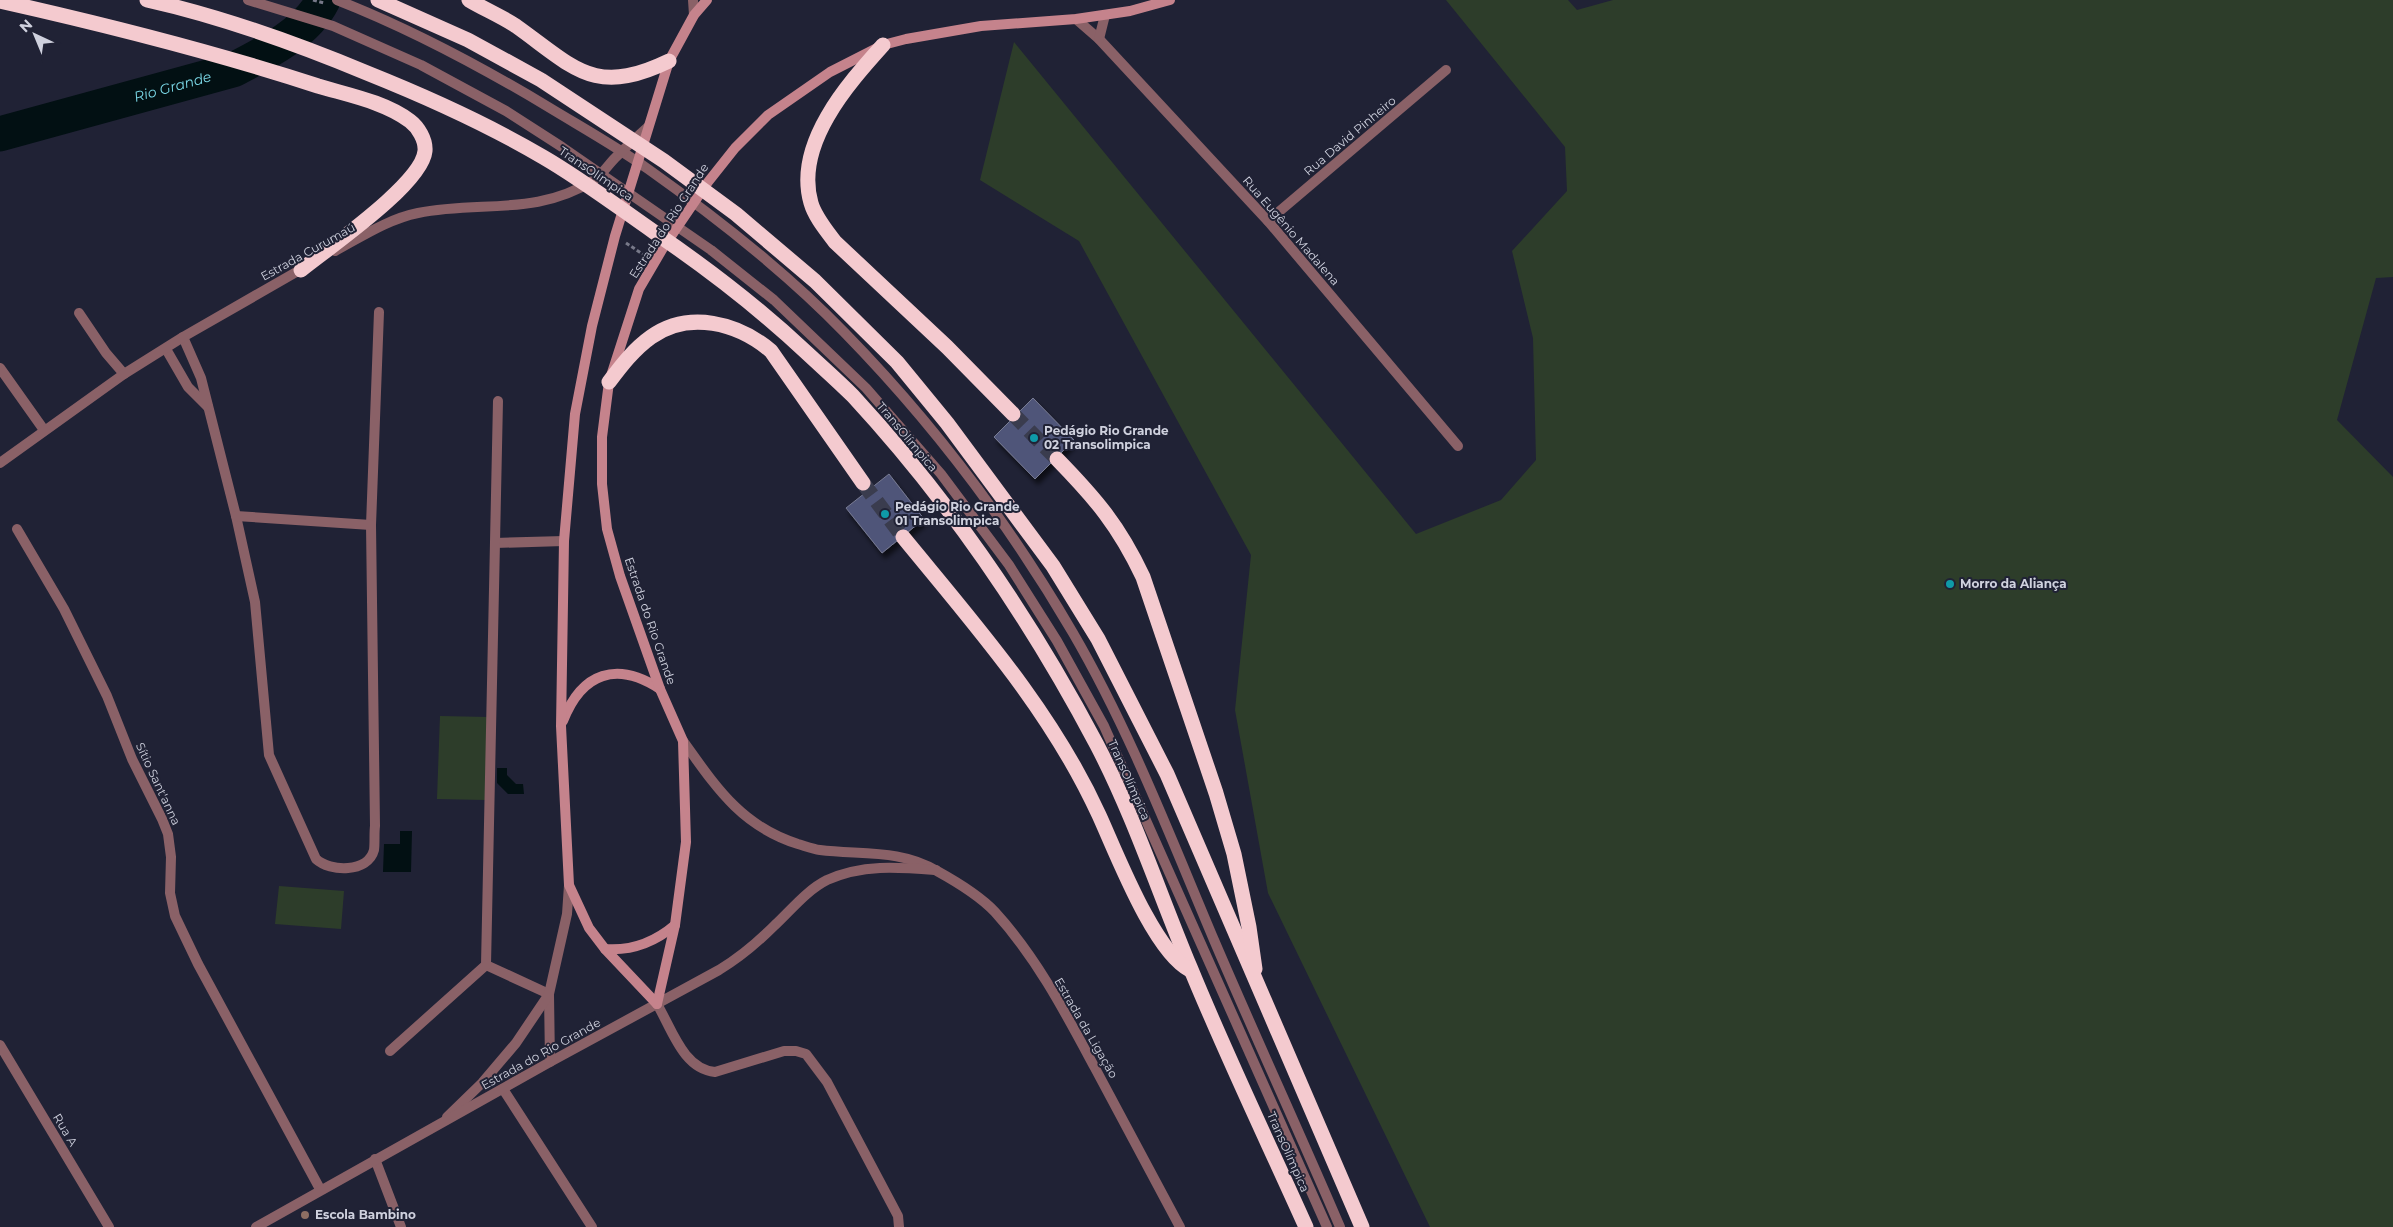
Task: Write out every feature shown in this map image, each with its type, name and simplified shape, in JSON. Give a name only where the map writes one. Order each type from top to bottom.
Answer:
[{"type":"highway","points":[[0,0],[105,25],[290,76],[386,108],[400,115],[417,128],[425,151],[419,167],[409,181],[301,270]]},
{"type":"highway","name":"TransOlímpica","points":[[147,0],[252,29],[320,54],[416,93],[484,125],[546,159],[706,267],[765,314],[850,393],[940,499],[1015,605],[1099,748],[1137,834],[1191,971],[1306,1227]]},
{"type":"highway","points":[[378,0],[468,40],[541,80],[664,161],[736,214],[815,281],[896,362],[947,423],[1053,566],[1098,639],[1167,774],[1257,988],[1362,1227]]},
{"type":"highway","points":[[469,0],[514,25],[569,66],[584,73],[606,77],[623,76],[646,72],[669,61]]},
{"type":"highway","points":[[883,45],[851,81],[826,118],[812,154],[808,181],[811,203],[821,224],[835,242],[947,347],[1013,414]]},
{"type":"highway","points":[[609,382],[637,348],[660,333],[688,323],[730,326],[756,338],[771,351],[863,483]]},
{"type":"highway","points":[[1057,459],[1096,498],[1129,547],[1144,577],[1216,793],[1234,854],[1249,926],[1257,988]]},
{"type":"highway","points":[[903,536],[1002,657],[1056,735],[1096,808],[1138,900],[1164,945],[1180,964],[1191,971]]},
{"type":"main road","name":"Estrada do Rio Grande","points":[[657,1004],[605,949],[588,928],[569,885],[561,726],[564,541],[575,414],[592,326],[615,236],[669,61],[694,15],[707,0]]},
{"type":"main road","name":"Estrada do Rio Grande","points":[[657,1004],[675,925],[686,842],[683,741],[660,689],[620,576],[607,529],[602,484],[602,437],[609,382],[639,289],[655,261],[713,175],[734,148],[768,115],[830,72],[883,45],[906,39],[981,26],[1105,15],[1130,11],[1170,0]]},
{"type":"main road","points":[[561,726],[577,693],[588,683],[599,677],[616,673],[627,673],[660,689]]},
{"type":"main road","points":[[605,949],[618,950],[643,944],[657,938],[675,925]]},
{"type":"street","name":"TransOlímpica","points":[[248,0],[333,26],[421,65],[506,111],[562,147],[711,250],[774,300],[866,388],[941,474],[1010,565],[1057,641],[1104,726],[1327,1227]]},
{"type":"street","name":"TransOlímpica","points":[[337,0],[437,45],[575,123],[645,167],[728,228],[791,281],[844,332],[899,392],[940,442],[1006,528],[1072,632],[1107,696],[1152,791],[1243,1007],[1340,1227]]},
{"type":"street","points":[[693,0],[694,15]]},
{"type":"street","points":[[1098,39],[1105,15]]},
{"type":"street","name":"Rua Eugênio Madalena","points":[[1076,19],[1098,39],[1268,221],[1458,446]]},
{"type":"street","name":"Rua David Pinheiro","points":[[1268,221],[1446,70]]},
{"type":"street","name":"Estrada Curumaú","points":[[0,463],[124,374],[183,338],[378,227],[416,213],[468,207],[506,207],[547,202],[570,193],[596,179],[648,127]]},
{"type":"street","points":[[183,338],[201,378],[236,516],[255,602],[269,755],[316,859],[338,868],[362,865],[374,850],[371,525],[379,312]]},
{"type":"street","points":[[79,313],[106,353],[124,374]]},
{"type":"street","points":[[166,349],[188,387],[208,407]]},
{"type":"street","points":[[0,368],[44,430]]},
{"type":"street","points":[[390,1051],[486,965],[498,401]]},
{"type":"street","points":[[236,516],[371,525]]},
{"type":"street","name":"Sítio Sant'anna","points":[[17,529],[64,609],[107,696],[132,759],[162,818],[168,834],[171,857],[170,893],[175,916],[198,964],[320,1190]]},
{"type":"street","points":[[495,543],[564,541]]},
{"type":"street","name":"Estrada da Ligação","points":[[683,741],[722,794],[746,818],[762,829],[783,839],[819,850],[885,853],[910,859],[936,870],[994,911],[1017,938],[1061,1004],[1180,1227]]},
{"type":"street","points":[[899,1227],[898,1216],[827,1082],[806,1054],[796,1051],[784,1051],[715,1072],[706,1071],[698,1068],[688,1058],[657,1004],[738,958],[809,892],[826,881],[849,872],[873,868],[936,870]]},
{"type":"street","name":"Estrada do Rio Grande","points":[[437,1126],[482,1083],[516,1044],[549,994],[565,922],[569,885]]},
{"type":"street","points":[[486,965],[549,994],[550,1062]]},
{"type":"street","name":"Estrada do Rio Grande","points":[[256,1227],[657,1004]]},
{"type":"street","name":"Rua A","points":[[0,1045],[109,1227]]},
{"type":"street","points":[[503,1089],[592,1227]]},
{"type":"street","points":[[376,1159],[400,1227]]},
{"type":"path","points":[[615,236],[655,261]]},
{"type":"green space","points":[[1446,0],[1568,0],[1577,10],[1613,0],[2393,0],[2393,277],[2376,278],[2337,420],[2393,477],[2393,1227],[1430,1227],[1268,893],[1235,710],[1251,555],[1079,241],[980,180],[1014,42],[1416,534],[1501,500],[1536,460],[1533,338],[1512,251],[1567,191],[1565,147]]},
{"type":"green space","points":[[440,716],[488,717],[485,800],[437,799]]},
{"type":"green space","points":[[279,886],[344,891],[341,929],[275,924]]},
{"type":"shaded area","points":[[497,768],[507,768],[507,775],[516,784],[523,784],[524,794],[508,794],[497,783]]},
{"type":"shaded area","points":[[400,831],[412,831],[411,872],[383,872],[384,844],[400,844]]},
{"type":"building","name":"Pedágio Rio Grande 02 Transolimpica","points":[[1033,398],[1074,440],[1035,479],[994,437]]},
{"type":"building","name":"Pedágio Rio Grande 01 Transolimpica","points":[[889,474],[924,519],[882,553],[846,508]]},
{"type":"waterway","name":"Rio Grande","points":[[0,134],[233,70],[271,50],[296,32],[307,23],[323,0]]},
{"type":"tunnel","points":[[1013,414],[1057,459]]},
{"type":"tunnel","points":[[863,483],[903,537]]},
{"type":"place","name":"Pedágio Rio Grande 02 Transolimpica","points":[[1034,438]]},
{"type":"place","name":"Pedágio Rio Grande 01 Transolimpica","points":[[885,514]]},
{"type":"place","name":"Morro da Aliança","points":[[1950,584]]},
{"type":"place","name":"Escola Bambino","points":[[305,1215]]}]
